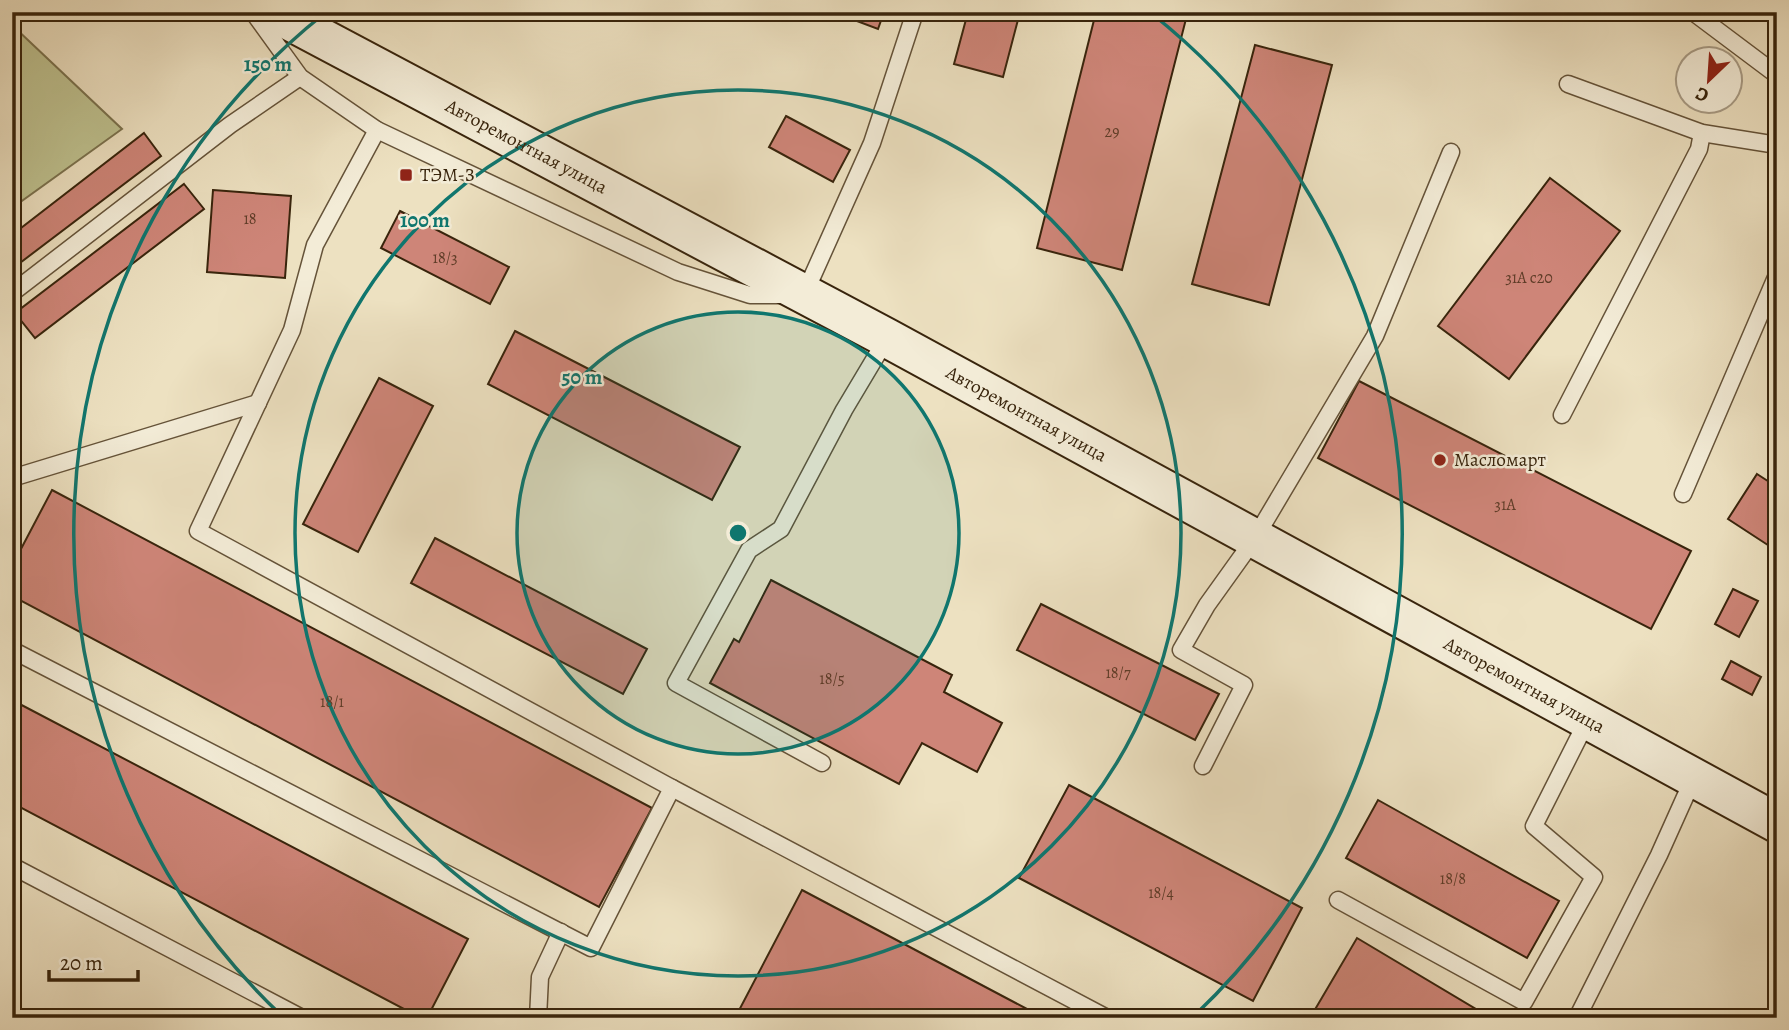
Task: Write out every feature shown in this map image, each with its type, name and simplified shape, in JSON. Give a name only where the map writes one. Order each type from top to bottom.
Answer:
[{"type":"street","name":"Авторемонтная улица","points":[[273,12],[887,338],[1777,823]]},
{"type":"lane","points":[[253,12],[300,77],[377,130],[678,272],[750,295],[804,295],[872,144],[915,12]]},
{"type":"lane","points":[[1693,12],[1777,75]]},
{"type":"lane","points":[[12,293],[230,125],[300,77]]},
{"type":"lane","points":[[1568,84],[1702,133],[1777,145]]},
{"type":"lane","points":[[377,130],[315,245],[292,330],[198,531],[672,788],[1107,1018]]},
{"type":"lane","points":[[1562,415],[1699,149],[1702,133]]},
{"type":"lane","points":[[1203,766],[1244,685],[1181,650],[1207,604],[1255,538],[1375,336],[1451,152]]},
{"type":"lane","points":[[1683,494],[1777,275]]},
{"type":"lane","points":[[822,763],[676,683],[749,550],[781,529],[844,410],[887,338]]},
{"type":"lane","points":[[12,478],[258,403]]},
{"type":"lane","points":[[12,650],[591,948],[672,788]]},
{"type":"lane","points":[[1338,900],[1524,1002],[1594,877],[1534,826],[1588,719]]},
{"type":"lane","points":[[1577,1018],[1659,855],[1694,777]]},
{"type":"lane","points":[[12,866],[302,1018]]},
{"type":"lane","points":[[538,1018],[540,977],[561,932]]},
{"type":"green space","points":[[12,25],[122,129],[12,208]]},
{"type":"building","points":[[833,12],[884,12],[878,29]]},
{"type":"building","points":[[968,12],[1020,12],[1003,77],[954,64]]},
{"type":"building","points":[[1096,12],[1177,12],[1187,15],[1122,270],[1037,248]]},
{"type":"building","points":[[1255,45],[1332,65],[1269,305],[1192,284]]},
{"type":"building","points":[[786,116],[850,150],[833,182],[769,147]]},
{"type":"building","points":[[144,133],[161,156],[12,269],[12,235]]},
{"type":"building","points":[[1550,178],[1620,231],[1509,379],[1438,326]]},
{"type":"building","points":[[184,184],[204,209],[35,338],[15,313]]},
{"type":"building","points":[[213,190],[291,196],[285,278],[207,272]]},
{"type":"building","points":[[400,211],[509,267],[490,304],[381,248]]},
{"type":"building","points":[[515,331],[740,447],[712,500],[488,384]]},
{"type":"building","points":[[379,378],[433,406],[358,552],[303,524]]},
{"type":"building","points":[[1359,381],[1691,551],[1651,629],[1318,458]]},
{"type":"building","points":[[1757,474],[1777,487],[1777,551],[1728,519]]},
{"type":"building","points":[[52,490],[652,808],[599,907],[12,596],[12,566]]},
{"type":"building","points":[[435,538],[647,649],[623,694],[411,583]]},
{"type":"building","points":[[771,580],[952,675],[944,692],[1002,723],[977,772],[922,743],[899,784],[710,683],[734,639],[739,642]]},
{"type":"building","points":[[1733,589],[1758,601],[1739,637],[1715,624]]},
{"type":"building","points":[[1041,604],[1219,694],[1195,740],[1017,650]]},
{"type":"building","points":[[1731,661],[1761,677],[1752,695],[1722,679]]},
{"type":"building","points":[[12,700],[468,939],[427,1018],[421,1018],[12,803]]},
{"type":"building","points":[[1069,785],[1302,908],[1253,1001],[1019,878]]},
{"type":"building","points":[[1378,800],[1559,901],[1527,958],[1346,858]]},
{"type":"building","points":[[802,890],[1044,1018],[735,1018]]},
{"type":"building","points":[[1357,938],[1491,1018],[1310,1018]]},
{"type":"place","name":"ТЭМ-З","points":[[406,175]]},
{"type":"place","name":"Масломарт","points":[[1440,460]]}]
